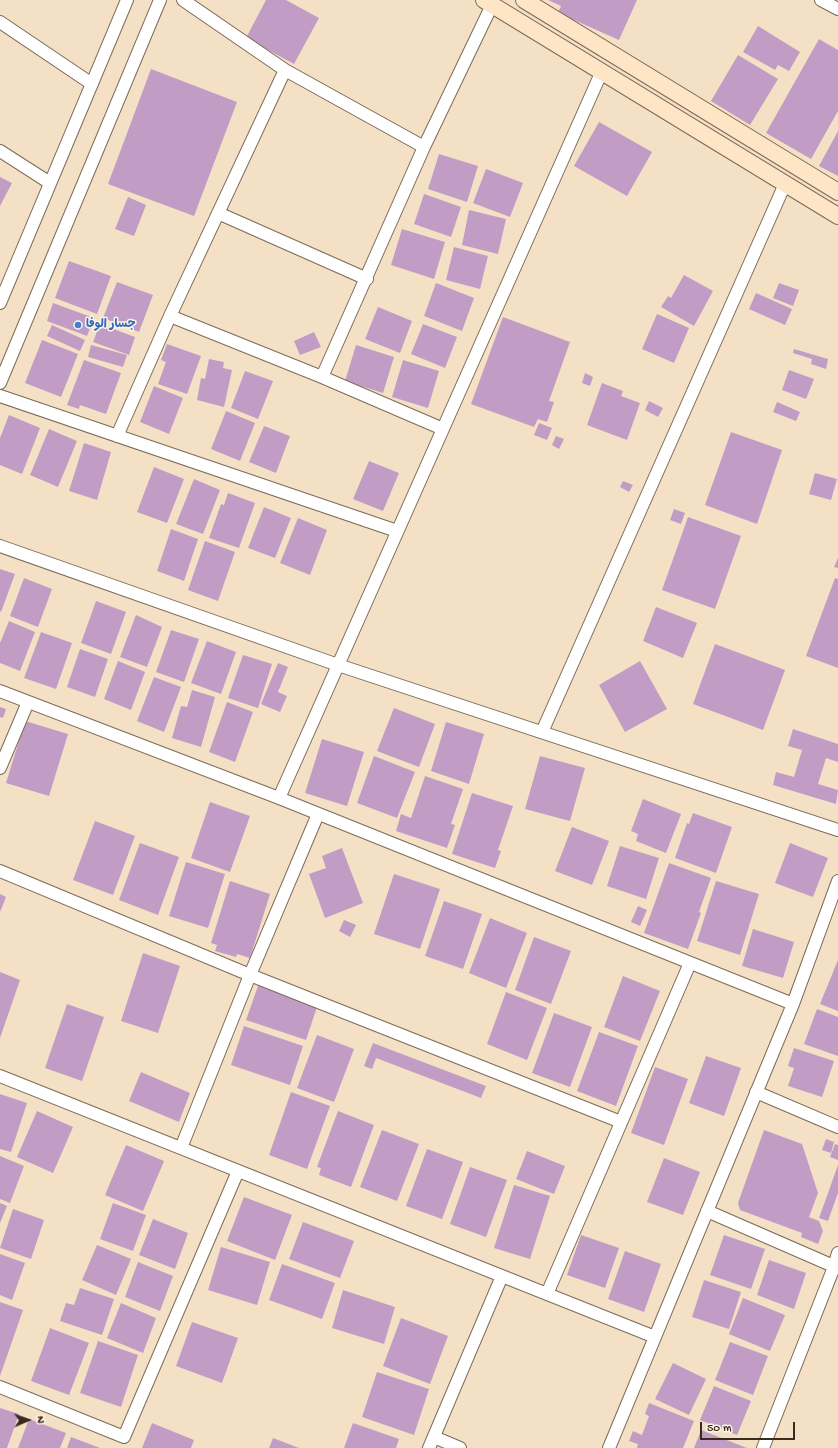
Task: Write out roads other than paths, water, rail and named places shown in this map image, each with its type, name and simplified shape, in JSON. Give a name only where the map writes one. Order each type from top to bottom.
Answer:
[{"type":"main road","points":[[524,0],[838,192]]},
{"type":"main road","points":[[488,2],[838,216]]},
{"type":"street","points":[[0,303],[127,0]]},
{"type":"street","points":[[0,383],[160,0]]},
{"type":"street","points":[[183,0],[285,70],[424,147]]},
{"type":"street","points":[[821,0],[837,7]]},
{"type":"street","points":[[322,378],[488,2]]},
{"type":"street","points":[[0,22],[92,84]]},
{"type":"street","points":[[117,436],[170,316],[285,70]]},
{"type":"street","points":[[279,798],[602,71]]},
{"type":"street","points":[[0,151],[50,183]]},
{"type":"street","points":[[542,732],[786,184]]},
{"type":"street","points":[[218,213],[366,279]]},
{"type":"street","points":[[170,316],[442,429]]},
{"type":"street","points":[[0,396],[397,531]]},
{"type":"street","points":[[0,546],[338,665],[838,830]]},
{"type":"street","points":[[0,691],[279,798],[793,1004]]},
{"type":"street","points":[[0,768],[28,702]]},
{"type":"street","points":[[181,1148],[250,975],[318,814]]},
{"type":"street","points":[[0,871],[250,975],[621,1122]]},
{"type":"street","points":[[611,1447],[793,1004],[838,881]]},
{"type":"street","points":[[547,1294],[690,963]]},
{"type":"street","points":[[0,1076],[655,1337]]},
{"type":"street","points":[[756,1092],[838,1127]]},
{"type":"street","points":[[0,1387],[124,1437],[238,1171]]},
{"type":"street","points":[[707,1211],[836,1267]]},
{"type":"street","points":[[763,1448],[836,1267],[838,1253]]},
{"type":"street","points":[[460,1448],[431,1443],[502,1276]]},
{"type":"place","name":"جسار الوفا","points":[[78,325]]}]
